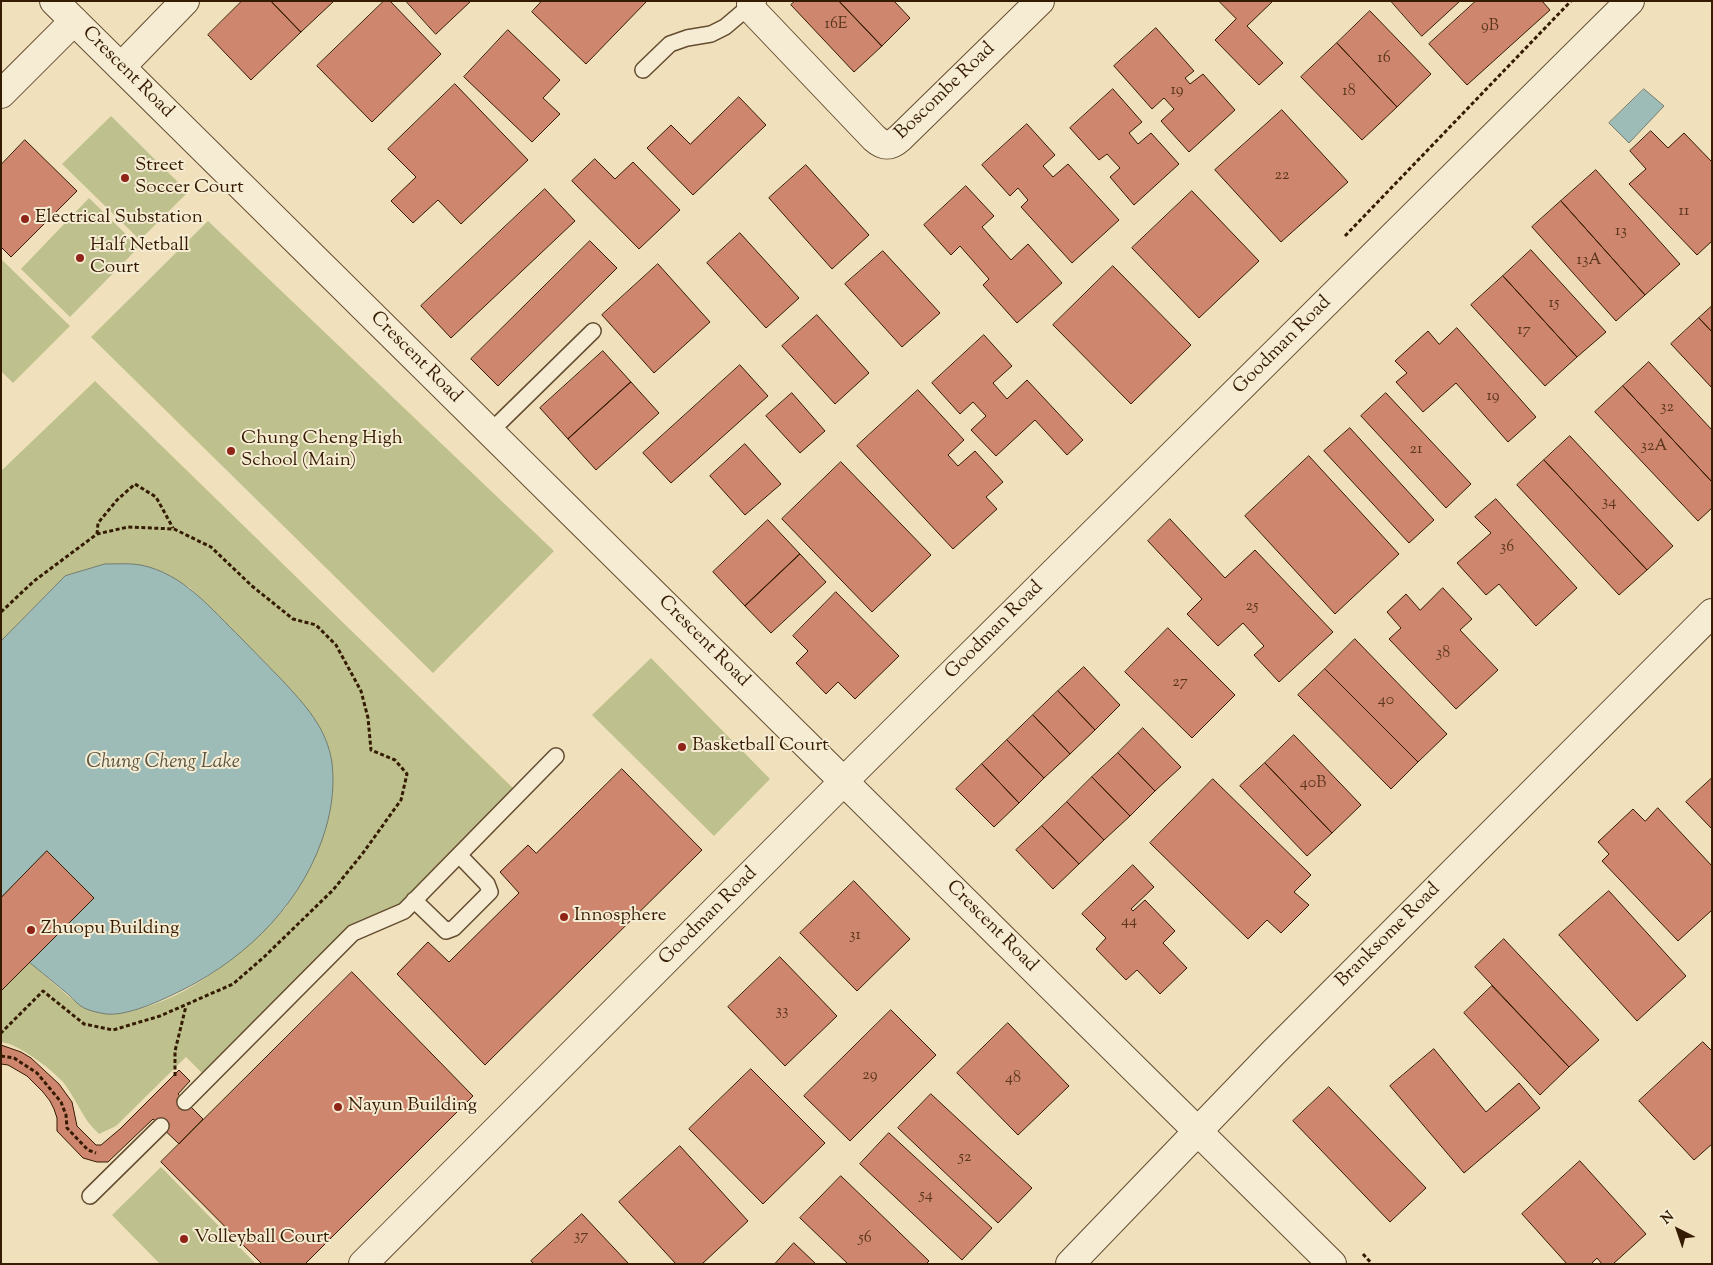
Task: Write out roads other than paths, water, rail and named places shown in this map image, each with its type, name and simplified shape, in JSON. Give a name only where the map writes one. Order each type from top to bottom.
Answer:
[{"type":"street","name":"Crescent Road","points":[[54,1],[1332,1264]]},
{"type":"street","points":[[121,67],[185,1]]},
{"type":"street","name":"Boscombe Road","points":[[751,3],[754,12],[874,138],[881,145],[887,146],[895,143],[1040,1]]},
{"type":"street","name":"Goodman Road","points":[[363,1264],[844,782],[1630,1]]},
{"type":"street","name":"Crescent Road","points":[[1,94],[74,21]]},
{"type":"street","name":"Branksome Road","points":[[1070,1264],[1281,1045],[1712,613]]},
{"type":"lane","points":[[643,70],[670,44],[687,38],[711,34],[726,27],[751,3]]},
{"type":"lane","points":[[490,432],[592,331]]},
{"type":"lane","points":[[185,1102],[353,933],[404,910],[556,756]]},
{"type":"lane","points":[[414,900],[446,931],[454,928],[490,892],[487,884],[459,855]]},
{"type":"lane","points":[[90,1196],[161,1126]]},
{"type":"water","points":[[1644,89],[1664,106],[1629,143],[1609,123]]},
{"type":"water","name":"Chung Cheng Lake","points":[[105,564],[137,564],[156,570],[184,584],[208,605],[307,708],[325,739],[333,773],[332,802],[328,821],[311,866],[281,912],[262,933],[219,969],[195,983],[147,1006],[114,1014],[106,1014],[82,1007],[29,962],[93,898],[47,851],[1,898],[1,641],[65,576]]},
{"type":"place","name":"Street Soccer Court","points":[[125,178]]},
{"type":"place","name":"Electrical Substation","points":[[25,219]]},
{"type":"place","name":"Half Netball Court","points":[[80,258]]},
{"type":"place","name":"Chung Cheng High School (Main)","points":[[231,451]]},
{"type":"place","name":"Basketball Court","points":[[682,747]]},
{"type":"place","name":"Innosphere","points":[[564,917]]},
{"type":"place","name":"Zhuopu Building","points":[[31,930]]},
{"type":"place","name":"Nayun Building","points":[[338,1107]]},
{"type":"place","name":"Volleyball Court","points":[[184,1239]]}]
